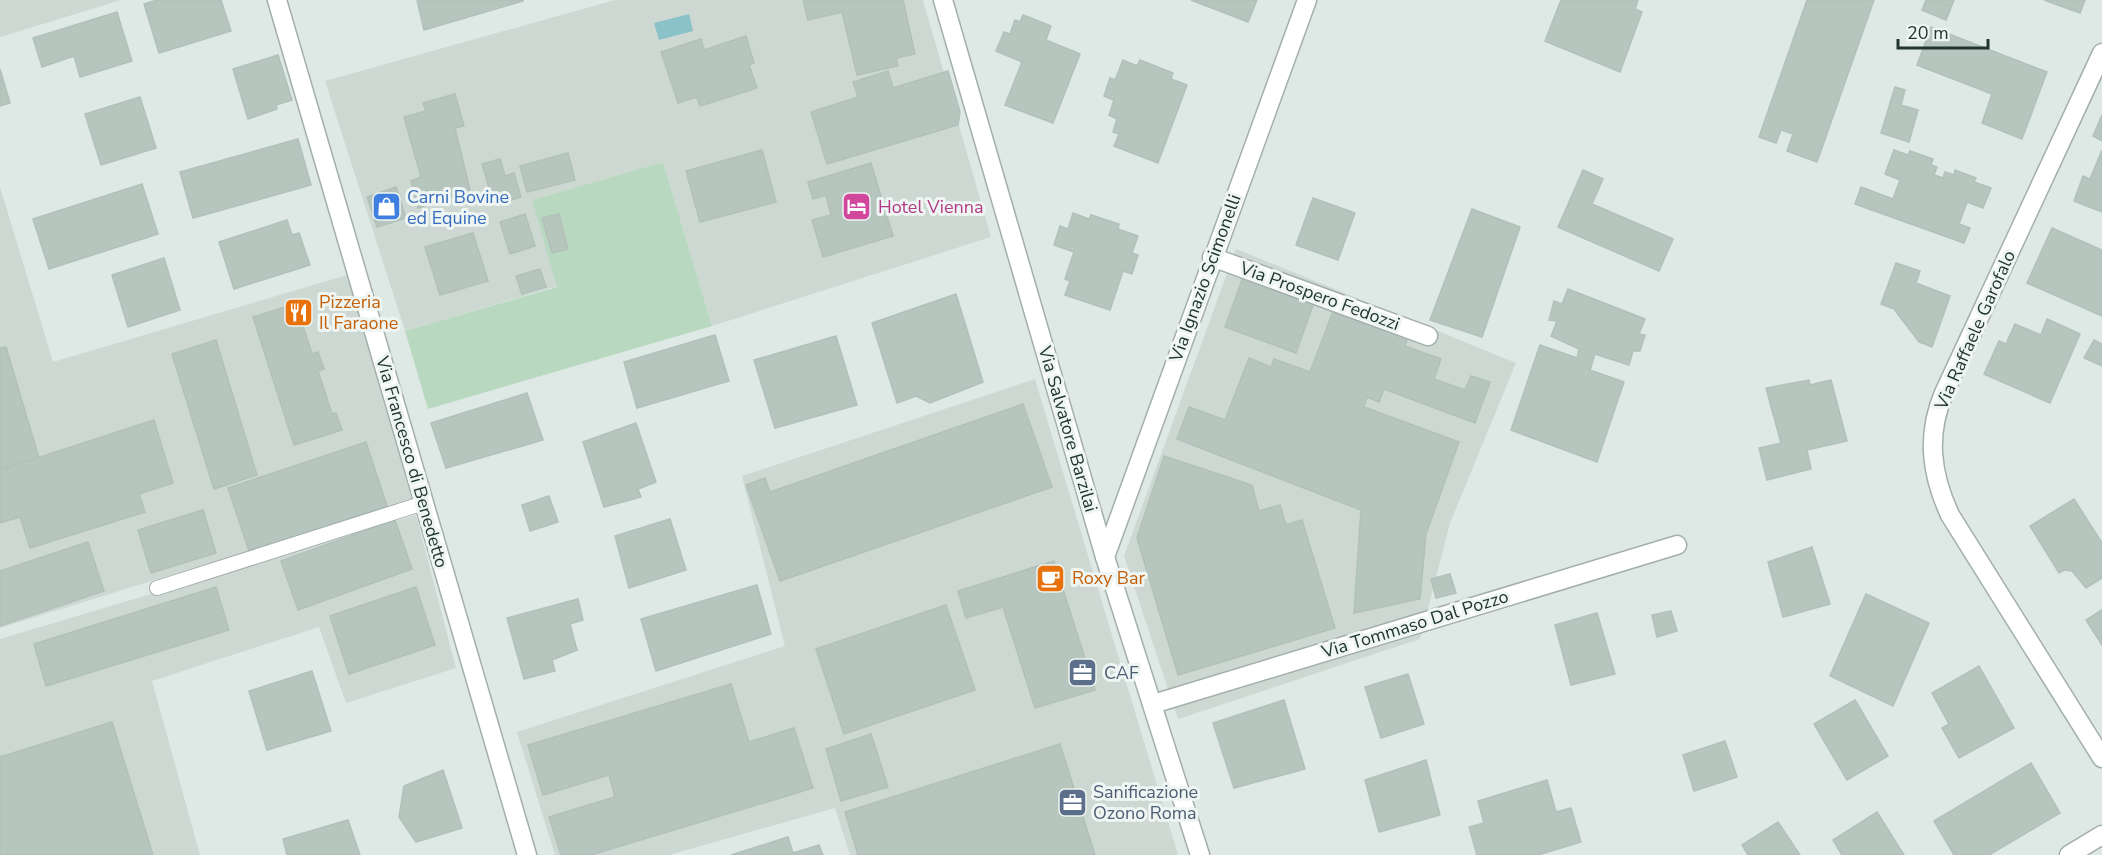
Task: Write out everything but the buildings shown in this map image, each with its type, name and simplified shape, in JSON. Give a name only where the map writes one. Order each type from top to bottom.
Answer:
[{"type":"street","name":"Via Francesco di Benedetto","points":[[277,0],[527,855]]},
{"type":"street","name":"Via Salvatore Barzilai","points":[[944,0],[1105,557],[1200,855]]},
{"type":"street","name":"Via Ignazio Scimonelli","points":[[1105,557],[1307,0]]},
{"type":"street","name":"Via Raffaele Garofalo","points":[[2102,53],[1941,400],[1934,422],[1932,454],[1936,483],[1950,515],[2102,758]]},
{"type":"street","name":"Via Prospero Fedozzi","points":[[1212,257],[1428,336]]},
{"type":"street","name":"Via Tommaso Dal Pozzo","points":[[1153,704],[1677,545]]},
{"type":"street","points":[[2069,855],[2102,835]]},
{"type":"lane","points":[[157,588],[424,503]]},
{"type":"shaded area","points":[[0,0],[121,0],[0,37]]},
{"type":"shaded area","points":[[615,0],[923,0],[991,237],[712,326],[663,162],[532,200],[558,286],[405,331],[325,81]]},
{"type":"shaded area","points":[[0,187],[53,362],[347,275],[416,499],[0,628]]},
{"type":"shaded area","points":[[1236,249],[1516,363],[1450,523],[1420,639],[1178,719],[1124,556]]},
{"type":"shaded area","points":[[1035,379],[1178,855],[850,855],[835,808],[669,855],[555,855],[517,732],[785,646],[742,476]]},
{"type":"shaded area","points":[[416,515],[456,668],[346,703],[319,627],[152,681],[200,855],[0,855],[0,639]]},
{"type":"green space","points":[[663,162],[712,326],[428,409],[405,331],[557,287],[532,200]],"holes":[[[559,214],[568,249],[552,253],[542,218]]]},
{"type":"water","points":[[689,14],[693,31],[659,40],[654,23]]},
{"type":"place","name":"Carni Bovine ed Equine","points":[[386,207]]},
{"type":"place","name":"Hotel Vienna","points":[[857,207]]},
{"type":"place","name":"Pizzeria Il Faraone","points":[[298,312]]},
{"type":"place","name":"Roxy Bar","points":[[1051,578]]},
{"type":"place","name":"CAF","points":[[1083,673]]},
{"type":"place","name":"Sanificazione Ozono Roma","points":[[1072,802]]}]
